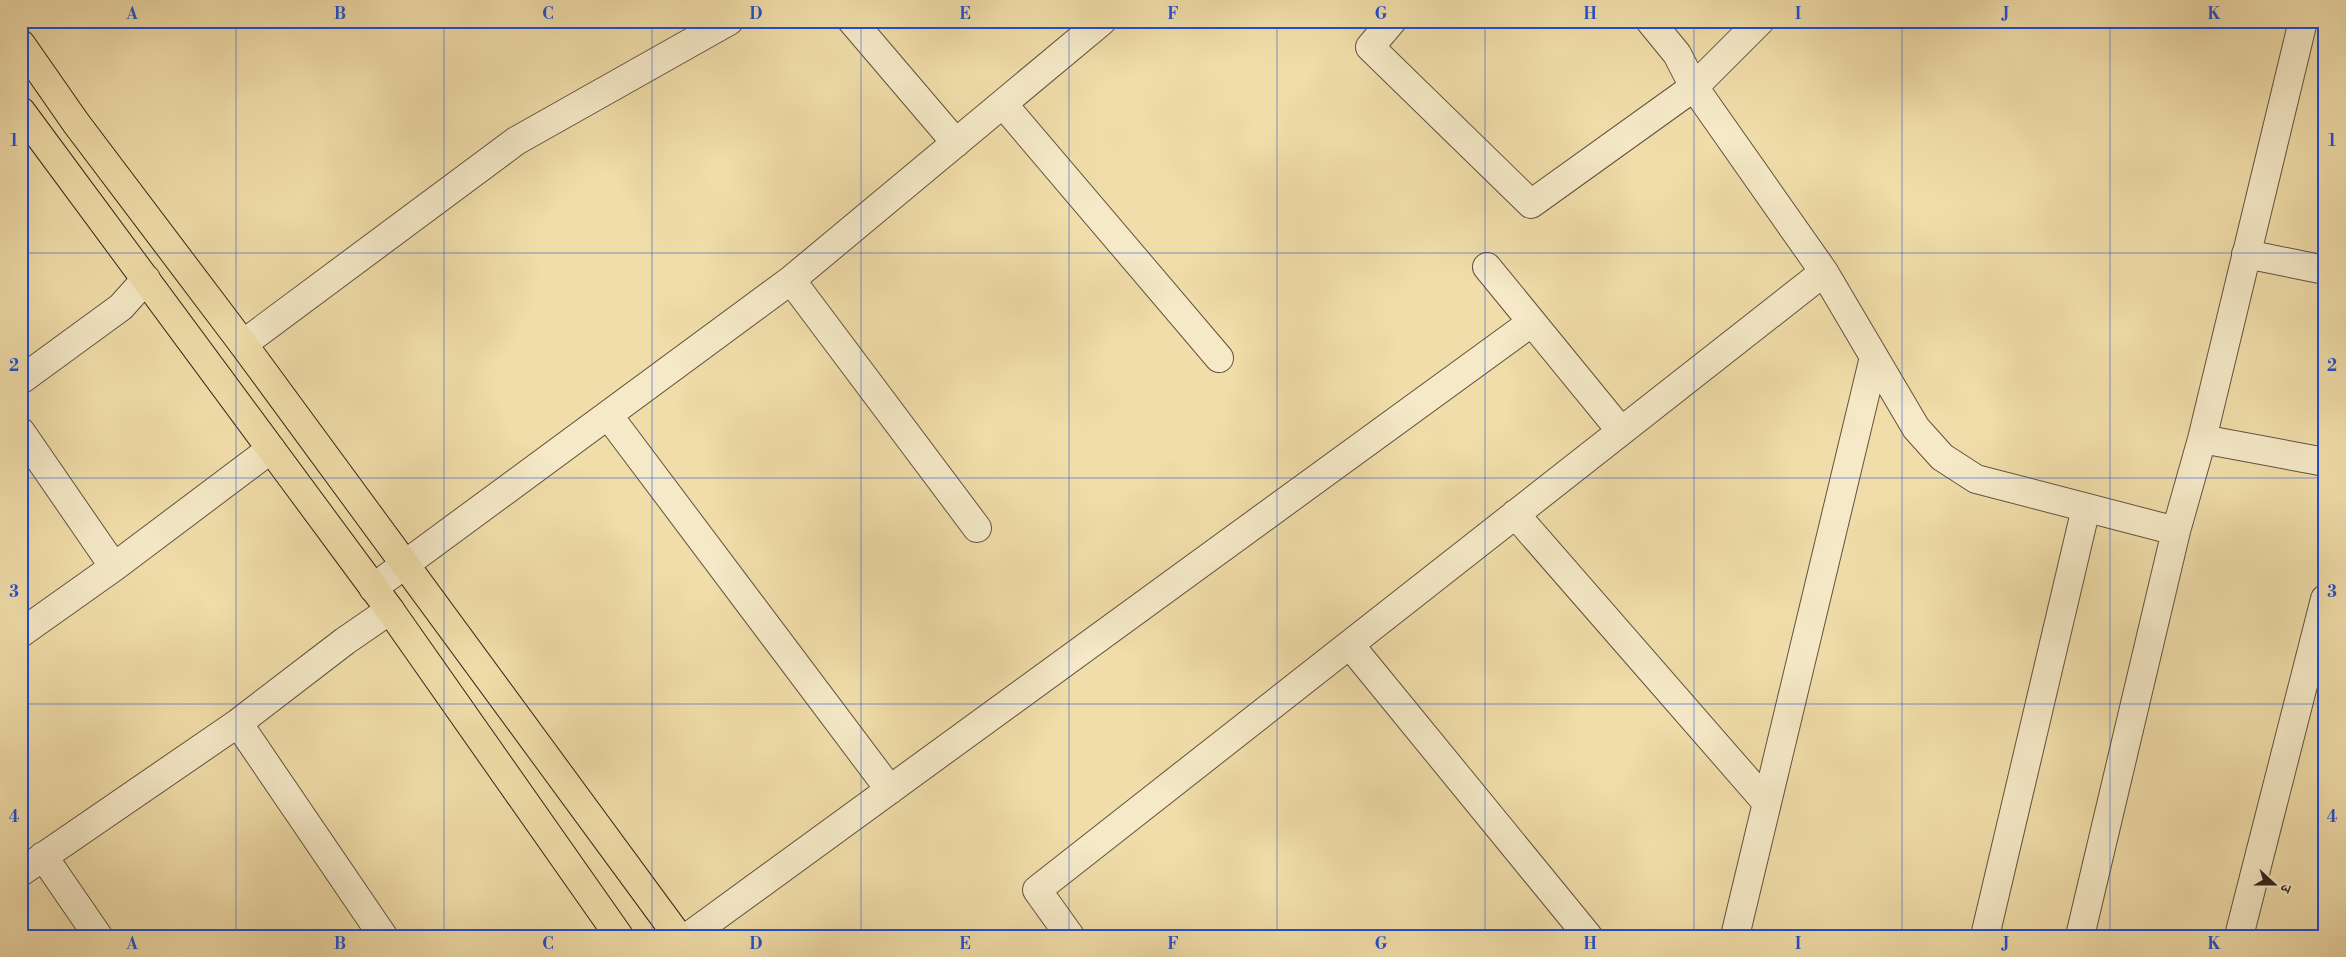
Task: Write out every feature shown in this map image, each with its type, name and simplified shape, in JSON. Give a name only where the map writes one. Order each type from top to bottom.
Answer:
[{"type":"main road","points":[[21,44],[76,123],[243,344],[678,936]]},
{"type":"main road","points":[[21,111],[390,610],[619,936]]},
{"type":"street","points":[[243,344],[516,141],[729,21]]},
{"type":"street","points":[[852,21],[956,143]]},
{"type":"street","points":[[373,588],[790,280],[1102,21]]},
{"type":"street","points":[[1392,21],[1370,47],[1531,204],[1694,87],[1760,21]]},
{"type":"street","points":[[1650,21],[1677,54],[1694,87],[1824,272],[1916,428],[1942,456],[1976,479],[2176,531]]},
{"type":"street","points":[[2080,936],[2176,531],[2202,439],[2303,21]]},
{"type":"street","points":[[1003,104],[1219,358]]},
{"type":"street","points":[[2246,254],[2325,270]]},
{"type":"street","points":[[1487,267],[1621,432]]},
{"type":"street","points":[[1070,936],[1037,890],[1824,272]]},
{"type":"street","points":[[21,380],[121,307],[146,279]]},
{"type":"street","points":[[790,280],[977,528]]},
{"type":"street","points":[[689,936],[1532,322]]},
{"type":"street","points":[[1735,936],[1874,357]]},
{"type":"street","points":[[608,415],[890,790]]},
{"type":"street","points":[[21,432],[114,567]]},
{"type":"street","points":[[2202,439],[2325,462]]},
{"type":"street","points":[[21,633],[114,567],[271,449]]},
{"type":"street","points":[[1985,936],[2086,508]]},
{"type":"street","points":[[1516,514],[1767,803]]},
{"type":"street","points":[[2239,936],[2325,599]]},
{"type":"street","points":[[21,872],[238,723],[345,641],[390,610]]},
{"type":"street","points":[[1350,645],[1588,936]]},
{"type":"street","points":[[238,723],[383,936]]},
{"type":"street","points":[[44,856],[98,936]]}]
